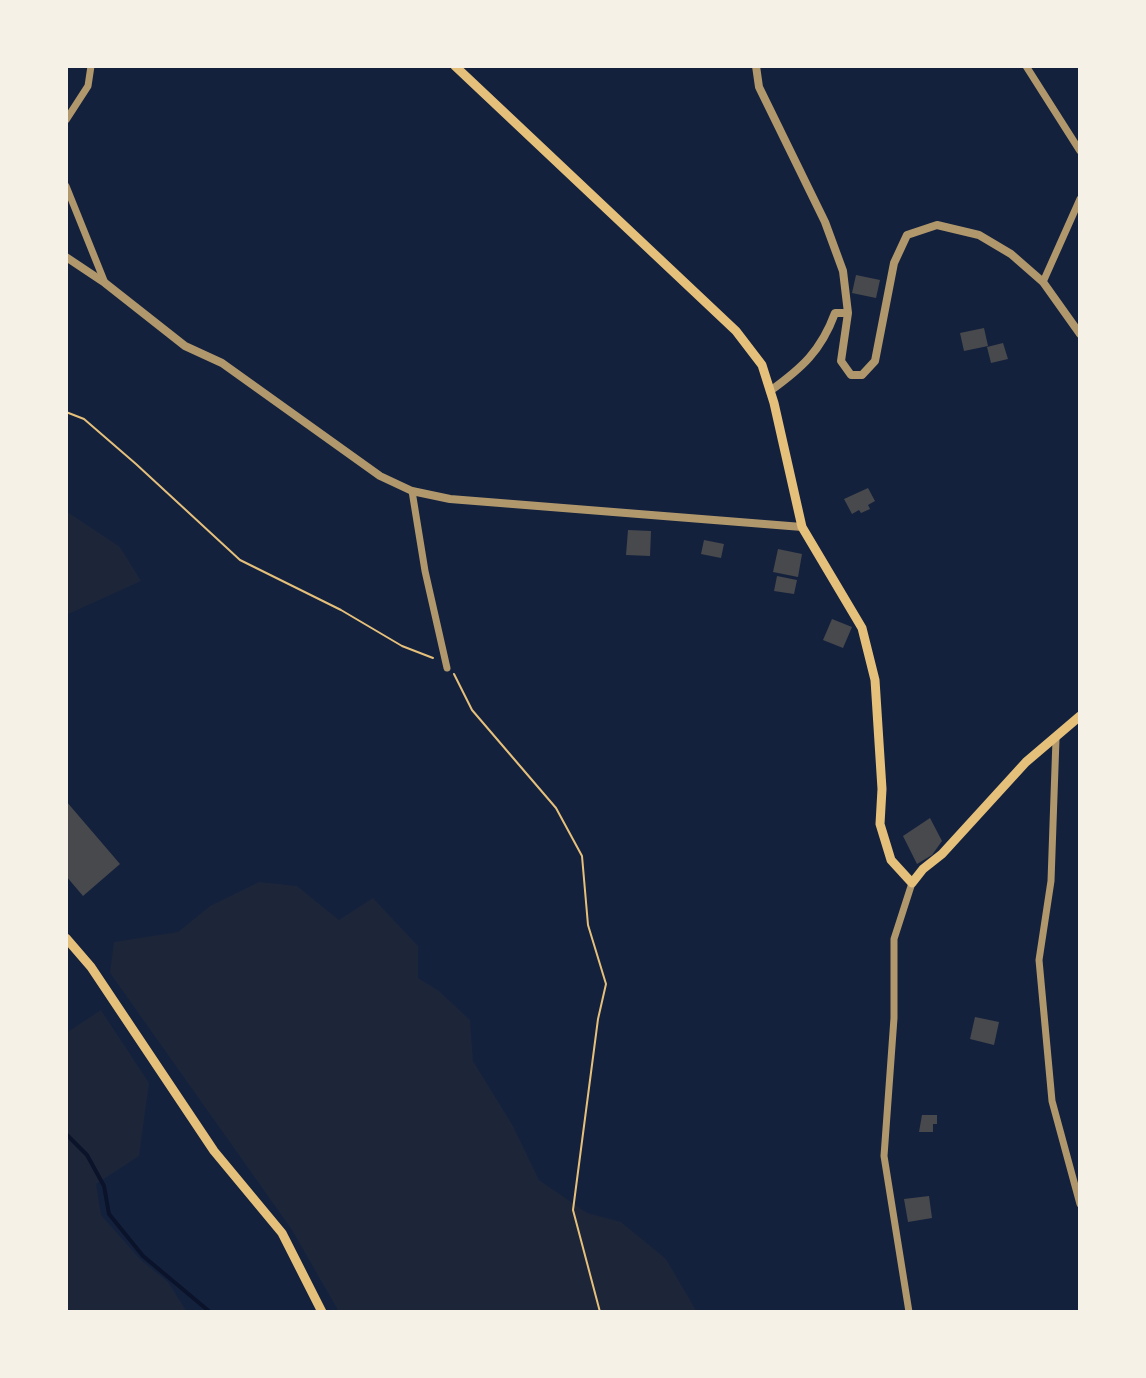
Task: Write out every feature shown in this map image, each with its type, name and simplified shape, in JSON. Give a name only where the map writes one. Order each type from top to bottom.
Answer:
[{"type":"main road","points":[[455,66],[736,331],[762,365],[802,527],[862,628],[875,680],[882,789],[880,824],[891,860],[912,883],[1026,762],[1080,716]]},
{"type":"main road","points":[[66,938],[91,967],[214,1151],[282,1233],[322,1312]]},
{"type":"street","points":[[66,120],[88,86],[91,66]]},
{"type":"street","points":[[756,66],[759,87],[825,222],[843,271],[848,313],[841,361],[851,375],[862,375],[875,361],[894,263],[907,235],[937,225],[979,235],[1011,254],[1043,282],[1080,334]]},
{"type":"street","points":[[1026,66],[1080,151]]},
{"type":"street","points":[[66,186],[105,283]]},
{"type":"street","points":[[1043,282],[1080,199]]},
{"type":"street","points":[[66,257],[105,283],[185,346],[222,363],[380,476],[412,491],[450,499],[802,527]]},
{"type":"street","points":[[770,391],[804,367],[827,335],[835,313],[848,313]]},
{"type":"street","points":[[412,491],[425,571],[447,668]]},
{"type":"street","points":[[1056,739],[1051,881],[1039,960],[1052,1101],[1080,1204]]},
{"type":"street","points":[[909,1312],[884,1156],[894,1018],[894,939],[912,883]]},
{"type":"path","points":[[66,412],[84,419],[240,560],[447,668],[456,676],[472,710],[556,808],[582,856],[588,925],[606,984],[598,1019],[573,1210],[600,1312]]},
{"type":"shaded area","points":[[66,511],[120,547],[141,581],[66,615]]},
{"type":"shaded area","points":[[259,882],[297,886],[339,920],[373,898],[418,946],[418,978],[439,991],[470,1020],[473,1061],[513,1126],[539,1180],[587,1213],[621,1222],[666,1259],[697,1312],[339,1312],[292,1230],[110,973],[114,942],[178,932],[210,906]]},
{"type":"shaded area","points":[[101,1010],[149,1083],[139,1156],[96,1184],[101,1215],[140,1259],[168,1282],[187,1312],[66,1312],[66,1033]]},
{"type":"building","points":[[856,275],[880,280],[876,298],[852,293]]},
{"type":"building","points":[[984,328],[988,346],[964,351],[960,333]]},
{"type":"building","points":[[1003,343],[1008,359],[991,363],[987,347]]},
{"type":"building","points":[[868,488],[875,501],[868,505],[870,509],[852,514],[844,499]]},
{"type":"building","points":[[628,530],[651,531],[650,556],[626,555]]},
{"type":"building","points":[[704,540],[724,544],[721,558],[701,554]]},
{"type":"building","points":[[778,549],[802,554],[798,577],[773,572]]},
{"type":"building","points":[[777,576],[797,580],[794,594],[774,591]]},
{"type":"building","points":[[832,619],[852,627],[843,648],[823,640]]},
{"type":"building","points":[[66,801],[120,864],[83,896],[66,876]]},
{"type":"building","points":[[930,818],[942,841],[932,855],[917,864],[903,836]]},
{"type":"building","points":[[975,1017],[999,1022],[994,1045],[970,1039]]},
{"type":"building","points":[[922,1115],[937,1115],[933,1132],[919,1132]]},
{"type":"building","points":[[929,1196],[932,1218],[908,1222],[904,1199]]},
{"type":"waterway","points":[[66,1134],[87,1155],[104,1186],[109,1214],[143,1256],[210,1312]]}]
